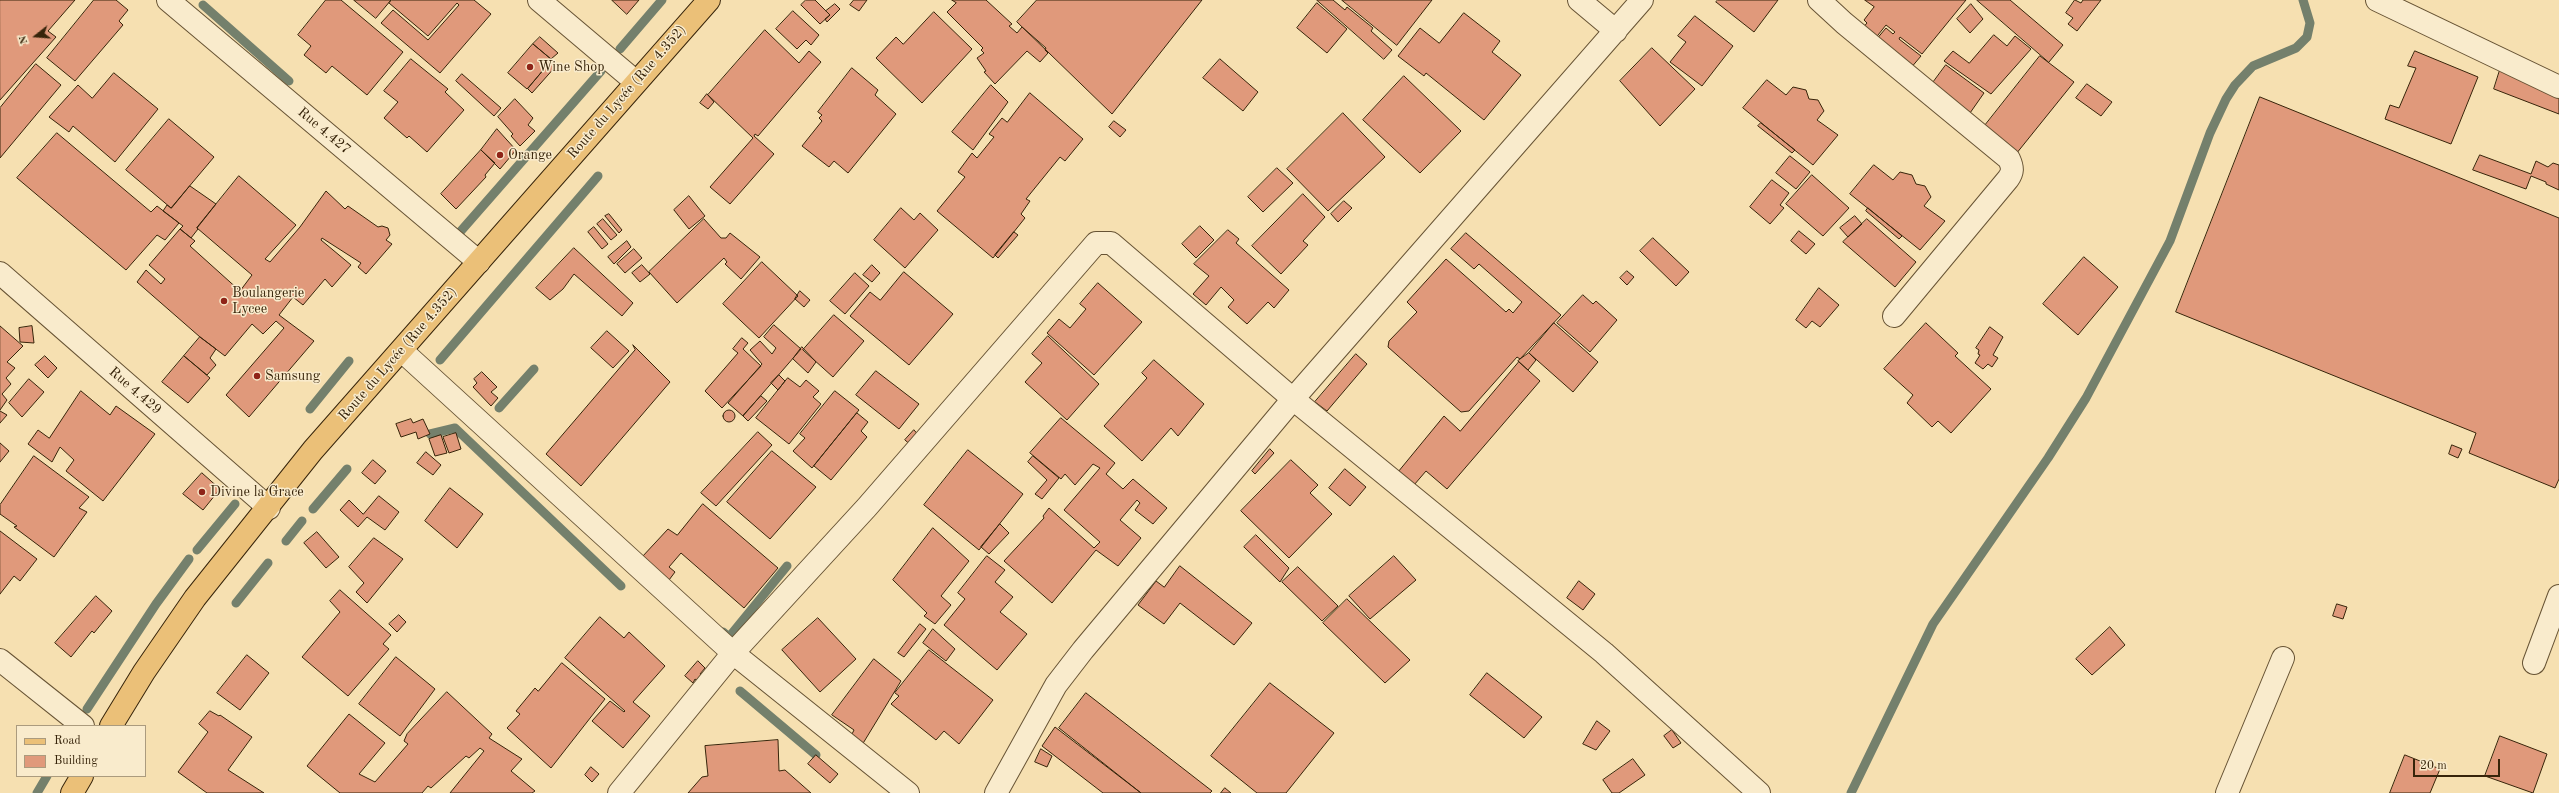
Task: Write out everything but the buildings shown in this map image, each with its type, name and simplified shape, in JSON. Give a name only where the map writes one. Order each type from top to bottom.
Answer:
[{"type":"main road","name":"Route du Lycée (Rue 4.352)","points":[[112,725],[144,672],[195,598],[269,508],[313,450],[402,351],[708,0]]},
{"type":"main road","points":[[72,793],[81,777]]},
{"type":"street","name":"Rue 4.427","points":[[168,0],[479,262]]},
{"type":"street","points":[[539,0],[636,82]]},
{"type":"street","points":[[1580,0],[1616,31]]},
{"type":"street","points":[[996,793],[1056,685],[1078,656],[1293,398],[1642,0]]},
{"type":"street","points":[[1819,0],[1844,24],[2009,160],[2012,166],[2012,173],[2008,179],[1894,316]]},
{"type":"street","points":[[2376,0],[2559,87]]},
{"type":"street","points":[[619,793],[733,653],[867,507],[1096,243],[1111,243],[1293,398],[1604,653],[1758,793]]},
{"type":"street","name":"Rue 4.429","points":[[0,273],[269,508]]},
{"type":"street","points":[[402,351],[733,653],[908,793]]},
{"type":"street","points":[[2534,663],[2559,596]]},
{"type":"street","points":[[2227,793],[2283,658]]},
{"type":"street","points":[[0,660],[82,725]]},
{"type":"waterway","points":[[620,49],[662,0]]},
{"type":"waterway","points":[[1851,793],[1933,624],[2048,458],[2086,398],[2170,241],[2210,133],[2226,99],[2235,85],[2253,66],[2296,48],[2307,37],[2310,23],[2303,0]]},
{"type":"waterway","points":[[203,5],[289,81]]},
{"type":"waterway","points":[[460,232],[601,71]]},
{"type":"waterway","points":[[440,360],[598,176]]},
{"type":"waterway","points":[[310,409],[349,361]]},
{"type":"waterway","points":[[499,408],[534,369]]},
{"type":"waterway","points":[[430,434],[455,428],[621,586]]},
{"type":"waterway","points":[[313,509],[347,469]]},
{"type":"waterway","points":[[197,550],[235,504]]},
{"type":"waterway","points":[[286,541],[302,521]]},
{"type":"waterway","points":[[87,709],[156,604],[189,559]]},
{"type":"waterway","points":[[236,603],[268,563]]},
{"type":"waterway","points":[[723,632],[729,637],[787,566]]},
{"type":"waterway","points":[[740,691],[816,755]]},
{"type":"waterway","points":[[37,793],[46,777]]},
{"type":"place","name":"Wine Shop","points":[[530,67]]},
{"type":"place","name":"Orange","points":[[500,155]]},
{"type":"place","name":"Boulangerie Lycee","points":[[224,301]]},
{"type":"place","name":"Samsung","points":[[257,376]]},
{"type":"place","name":"Divine la Grace","points":[[202,492]]}]
